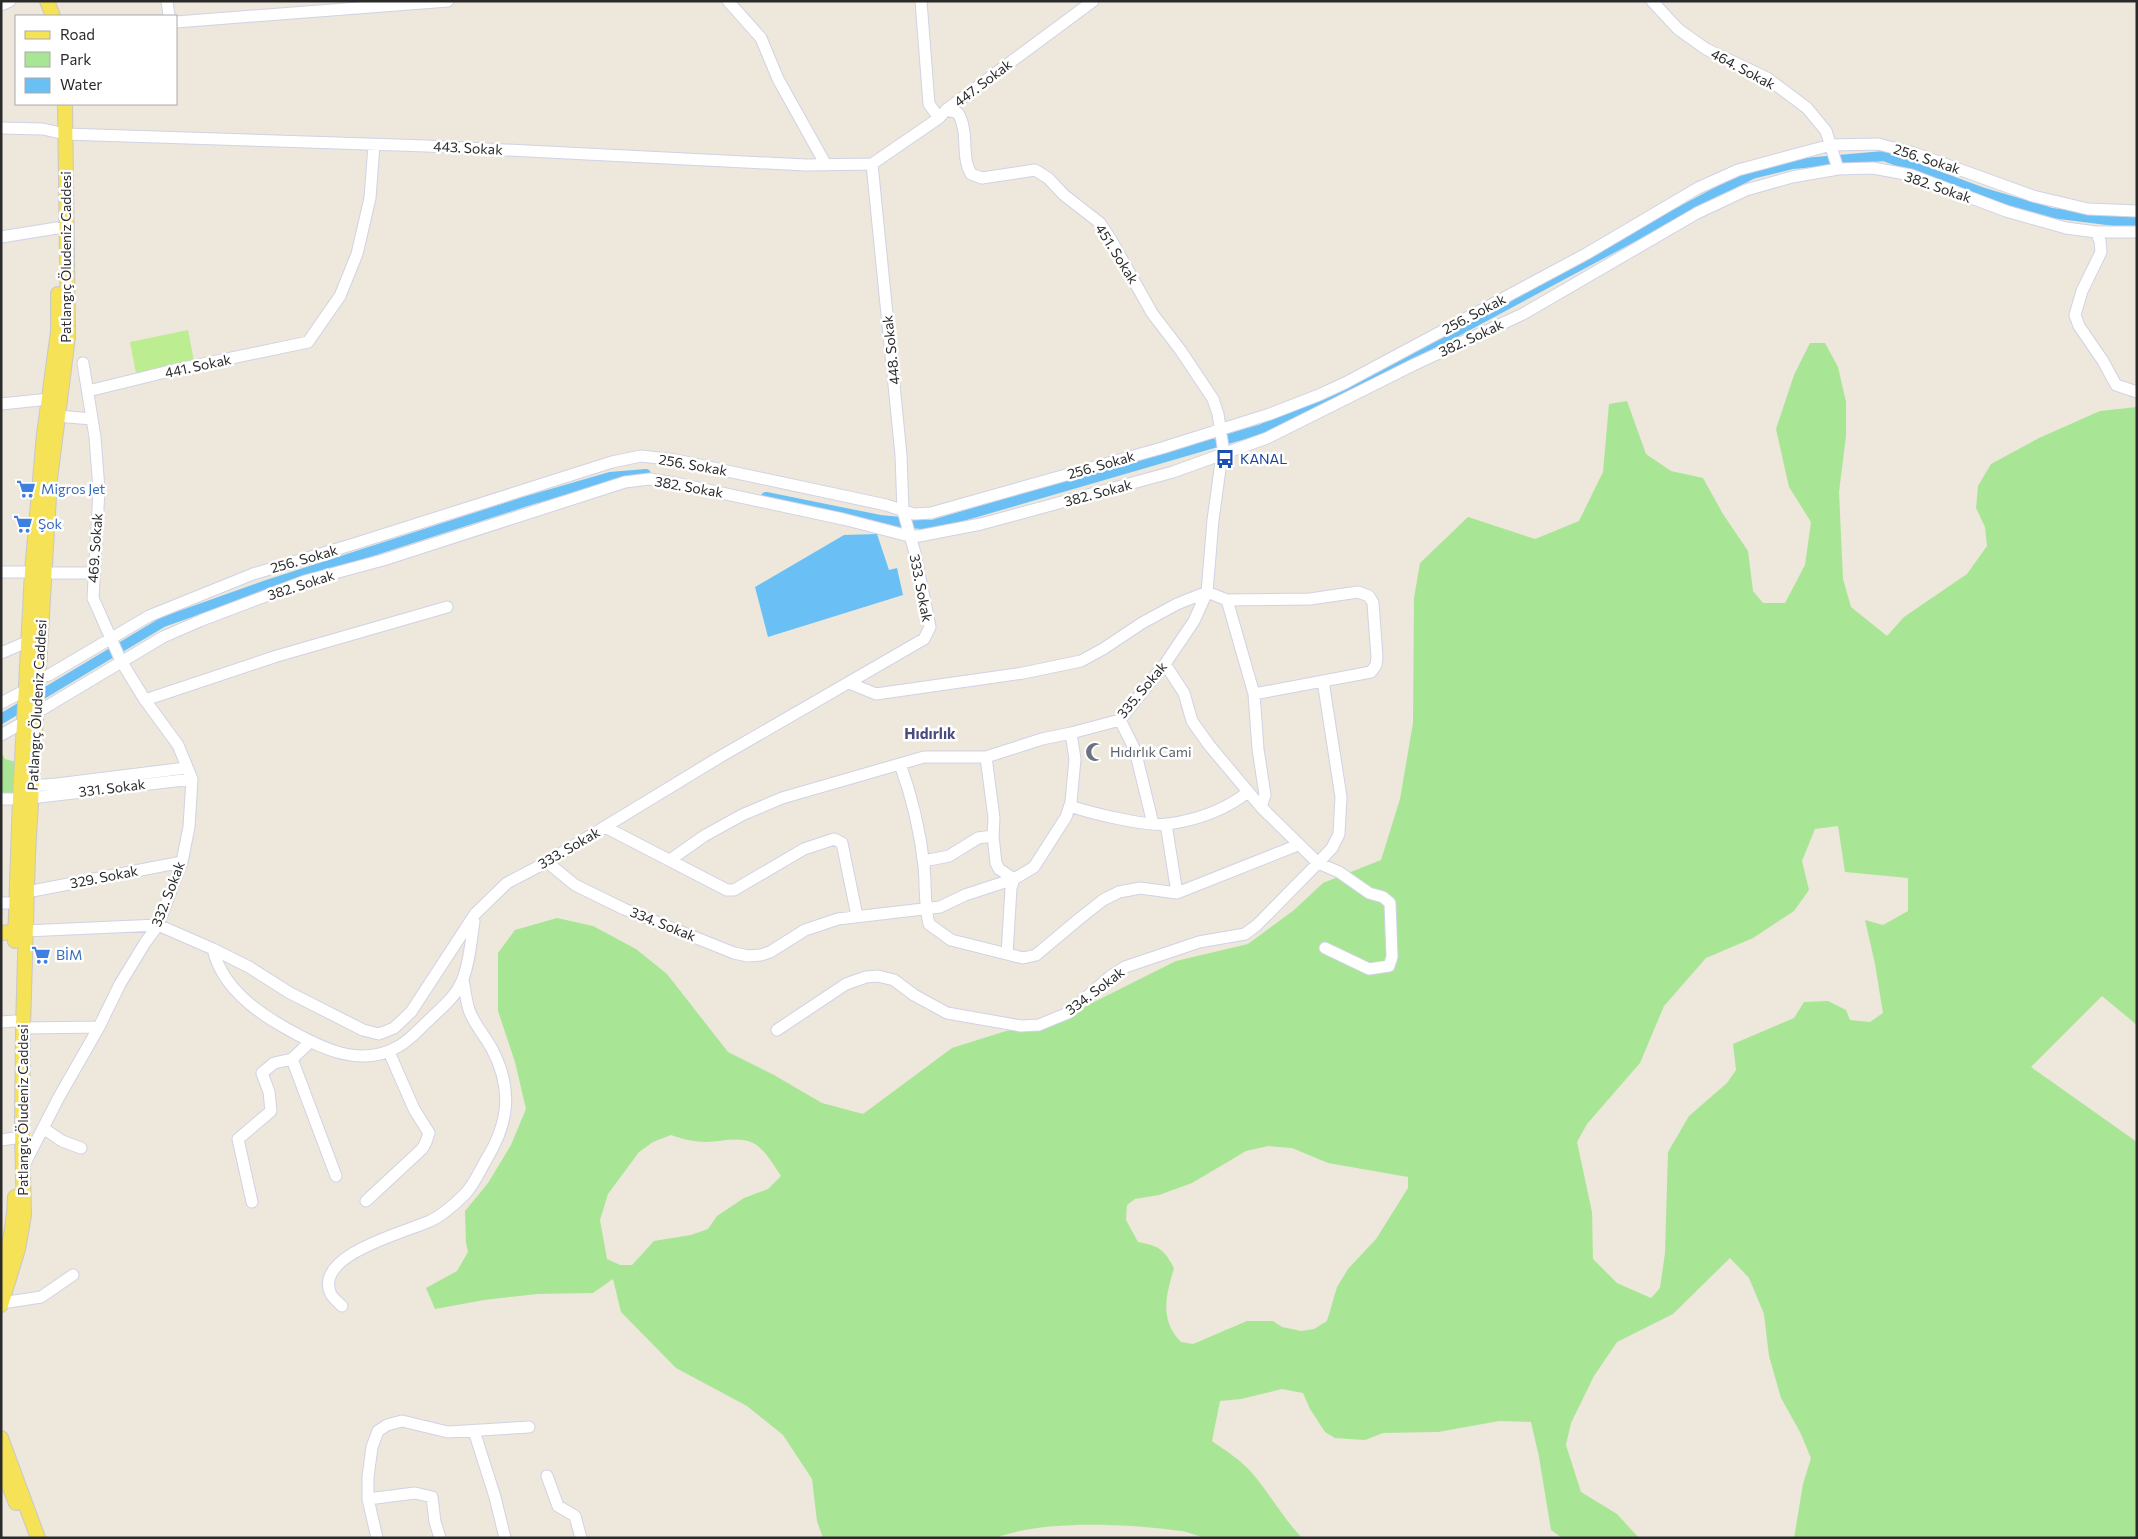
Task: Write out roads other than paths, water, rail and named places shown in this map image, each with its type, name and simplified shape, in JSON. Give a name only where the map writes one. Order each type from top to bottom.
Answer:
[{"type":"main road","points":[[37,1],[44,15]]},
{"type":"main road","points":[[47,1],[53,15]]},
{"type":"main road","name":"Patlangıç Öludeniz Caddesi","points":[[32,688],[29,641],[66,356],[68,313],[60,132],[55,105]]},
{"type":"main road","name":"Patlangıç Öludeniz Caddesi","points":[[14,932],[26,892],[30,715],[49,399],[58,332],[57,228],[60,132],[65,105]]},
{"type":"main road","name":"Patlangıç Öludeniz Caddesi","points":[[1,1272],[9,1250],[14,1224],[8,1139],[13,1024],[14,932],[28,794]]},
{"type":"main road","name":"Patlangıç Öludeniz Caddesi","points":[[1,1304],[23,1230],[23,1167],[13,1024]]},
{"type":"main road","points":[[1,1438],[38,1538]]},
{"type":"main road","points":[[1,1466],[29,1538]]},
{"type":"street","points":[[1,5],[10,1]]},
{"type":"street","points":[[167,1],[169,15]]},
{"type":"street","points":[[178,22],[340,5],[448,1]]},
{"type":"street","points":[[728,1],[761,38],[778,80],[826,164]]},
{"type":"street","points":[[921,1],[929,104],[943,114]]},
{"type":"street","name":"447. Sokak","points":[[872,164],[943,114],[1093,1]]},
{"type":"street","name":"464. Sokak","points":[[1652,1],[1678,29],[1706,49],[1767,78],[1807,108],[1826,131],[1838,169]]},
{"type":"street","name":"451. Sokak","points":[[943,114],[958,113],[964,123],[966,166],[971,174],[982,178],[1035,170],[1048,178],[1064,195],[1100,223],[1152,313],[1182,351],[1213,400],[1221,431],[1222,451]]},
{"type":"street","name":"443. Sokak","points":[[1,128],[826,164],[872,164]]},
{"type":"street","name":"256. Sokak","points":[[1,703],[32,688],[49,675],[112,641],[148,616],[253,574],[612,462],[641,456],[706,465],[886,505],[914,514],[932,513],[1221,431],[1270,414],[1345,383],[1586,254],[1698,188],[1738,170],[1832,148],[1878,144],[1914,152],[2033,196],[2088,209],[2137,211]]},
{"type":"street","name":"441. Sokak","points":[[88,391],[174,370],[308,342],[340,296],[356,254],[370,198],[374,145]]},
{"type":"street","name":"448. Sokak","points":[[872,164],[901,455],[904,512],[909,533]]},
{"type":"street","name":"382. Sokak","points":[[30,715],[120,659],[170,634],[305,581],[383,560],[625,482],[650,479],[675,483],[909,533],[939,534],[1173,472],[1222,451],[1267,438],[1406,369],[1523,314],[1705,209],[1746,190],[1792,177],[1838,169],[1872,168],[1911,175],[2006,211],[2066,228],[2096,232],[2137,232]]},
{"type":"street","points":[[1,237],[57,228]]},
{"type":"street","points":[[2096,232],[2100,240],[2100,252],[2082,291],[2075,315],[2079,326],[2103,361],[2116,385],[2137,392]]},
{"type":"street","name":"469. Sokak","points":[[83,363],[92,419],[99,490],[93,598],[112,641]]},
{"type":"street","points":[[1,404],[49,399]]},
{"type":"street","points":[[57,416],[92,419]]},
{"type":"street","name":"335. Sokak","points":[[670,860],[704,836],[742,815],[782,798],[924,757],[986,757],[1042,739],[1120,720],[1165,664],[1194,621],[1207,592],[1212,520],[1222,451]]},
{"type":"street","name":"333. Sokak","points":[[158,926],[214,949],[249,967],[290,993],[363,1030],[379,1034],[394,1028],[411,1012],[475,914],[507,882],[548,862],[718,758],[924,639],[930,627],[909,533]]},
{"type":"street","points":[[1,572],[93,573]]},
{"type":"street","points":[[849,683],[876,694],[1023,673],[1081,661],[1177,604],[1207,592],[1227,600],[1310,599],[1358,592],[1369,596],[1372,603],[1376,665],[1371,672],[1254,694]]},
{"type":"street","points":[[1227,600],[1254,694],[1258,749],[1266,795],[1261,807]]},
{"type":"street","points":[[145,700],[277,656],[447,607]]},
{"type":"street","points":[[1,653],[29,641]]},
{"type":"street","points":[[112,641],[120,659],[145,700],[178,745],[192,779]]},
{"type":"street","points":[[1165,664],[1184,693],[1192,720],[1209,745],[1261,807],[1318,863],[1339,872],[1369,893],[1383,897],[1390,903],[1392,956],[1389,966],[1369,969],[1326,948]]},
{"type":"street","name":"334. Sokak","points":[[777,1030],[846,984],[866,977],[878,976],[894,980],[914,995],[947,1013],[1021,1026],[1048,1022],[1068,1012],[1111,976],[1125,968],[1199,942],[1244,934],[1257,926],[1332,848],[1339,834],[1341,798],[1323,681]]},
{"type":"street","points":[[1,735],[30,715]]},
{"type":"street","points":[[1120,720],[1135,750],[1153,824]]},
{"type":"street","points":[[605,827],[727,890],[734,890],[804,848],[834,838],[842,843],[857,916],[940,907],[966,895],[1014,879],[1034,867],[1066,817],[1070,806],[1075,759],[1071,733]]},
{"type":"street","points":[[986,757],[994,818],[993,836],[996,863],[999,869],[1014,879]]},
{"type":"street","points":[[900,764],[911,795],[924,861],[925,909],[929,924],[951,940],[1023,958],[1036,955],[1078,919],[1118,892],[1140,888],[1177,893],[1298,845]]},
{"type":"street","points":[[28,794],[57,784],[186,768]]},
{"type":"street","name":"331. Sokak","points":[[1,799],[28,794],[192,779]]},
{"type":"street","name":"332. Sokak","points":[[23,1167],[99,1027],[120,984],[144,943],[158,926],[182,862],[189,826],[192,779]]},
{"type":"street","points":[[1070,806],[1088,812],[1153,824],[1166,824],[1213,814],[1233,804],[1248,792]]},
{"type":"street","points":[[1166,824],[1177,893]]},
{"type":"street","points":[[924,861],[949,856],[978,838],[993,836]]},
{"type":"street","name":"329. Sokak","points":[[26,892],[182,862]]},
{"type":"street","name":"334. Sokak","points":[[548,862],[576,885],[624,909],[734,953],[748,956],[760,955],[786,943],[805,930],[838,919],[857,916]]},
{"type":"street","points":[[1007,954],[1011,888],[1014,879]]},
{"type":"street","points":[[1,903],[16,903]]},
{"type":"street","points":[[342,1306],[330,1294],[328,1281],[332,1269],[348,1256],[389,1235],[431,1221],[451,1207],[467,1192],[492,1151],[501,1130],[506,1112],[506,1090],[502,1072],[492,1049],[469,1010],[463,980],[475,914]]},
{"type":"street","points":[[14,932],[158,926]]},
{"type":"street","points":[[214,949],[217,965],[231,985],[260,1014],[310,1042],[348,1055],[366,1056],[389,1052],[407,1040],[450,1000],[463,980]]},
{"type":"street","points":[[13,1024],[99,1027]]},
{"type":"street","points":[[252,1202],[238,1139],[271,1111],[270,1092],[262,1073],[274,1063],[292,1059],[310,1042]]},
{"type":"street","points":[[366,1201],[422,1149],[428,1133],[414,1109],[389,1052]]},
{"type":"street","points":[[292,1059],[336,1176]]},
{"type":"street","points":[[43,1128],[62,1141],[81,1148]]},
{"type":"street","points":[[1,1304],[41,1297],[73,1275]]},
{"type":"street","points":[[377,1538],[368,1499],[368,1477],[372,1447],[378,1431],[387,1425],[402,1421],[448,1432],[530,1427]]},
{"type":"street","points":[[474,1431],[495,1497],[505,1538]]},
{"type":"street","points":[[547,1476],[558,1506],[575,1516],[580,1538]]},
{"type":"street","points":[[368,1499],[415,1494],[432,1497],[434,1522],[440,1538]]},
{"type":"water","points":[[877,534],[889,570],[897,568],[903,595],[768,637],[755,587],[844,535]]},
{"type":"waterway","points":[[766,497],[880,520],[932,525],[1262,429],[1394,365],[1752,174],[1793,164],[1884,156],[1981,192],[2052,213],[2123,222],[2137,221]]},
{"type":"waterway","points":[[1,719],[163,622],[267,585],[527,501],[610,477],[646,474]]},
{"type":"place","name":"KANAL","points":[[1225,459]]},
{"type":"place","name":"Migros Jet","points":[[26,489]]},
{"type":"place","name":"Şok","points":[[23,524]]},
{"type":"place","name":"Hıdırlık Cami","points":[[1095,752]]},
{"type":"place","name":"BİM","points":[[41,955]]},
{"type":"district","name":"Hıdırlık","points":[[930,734]]}]
